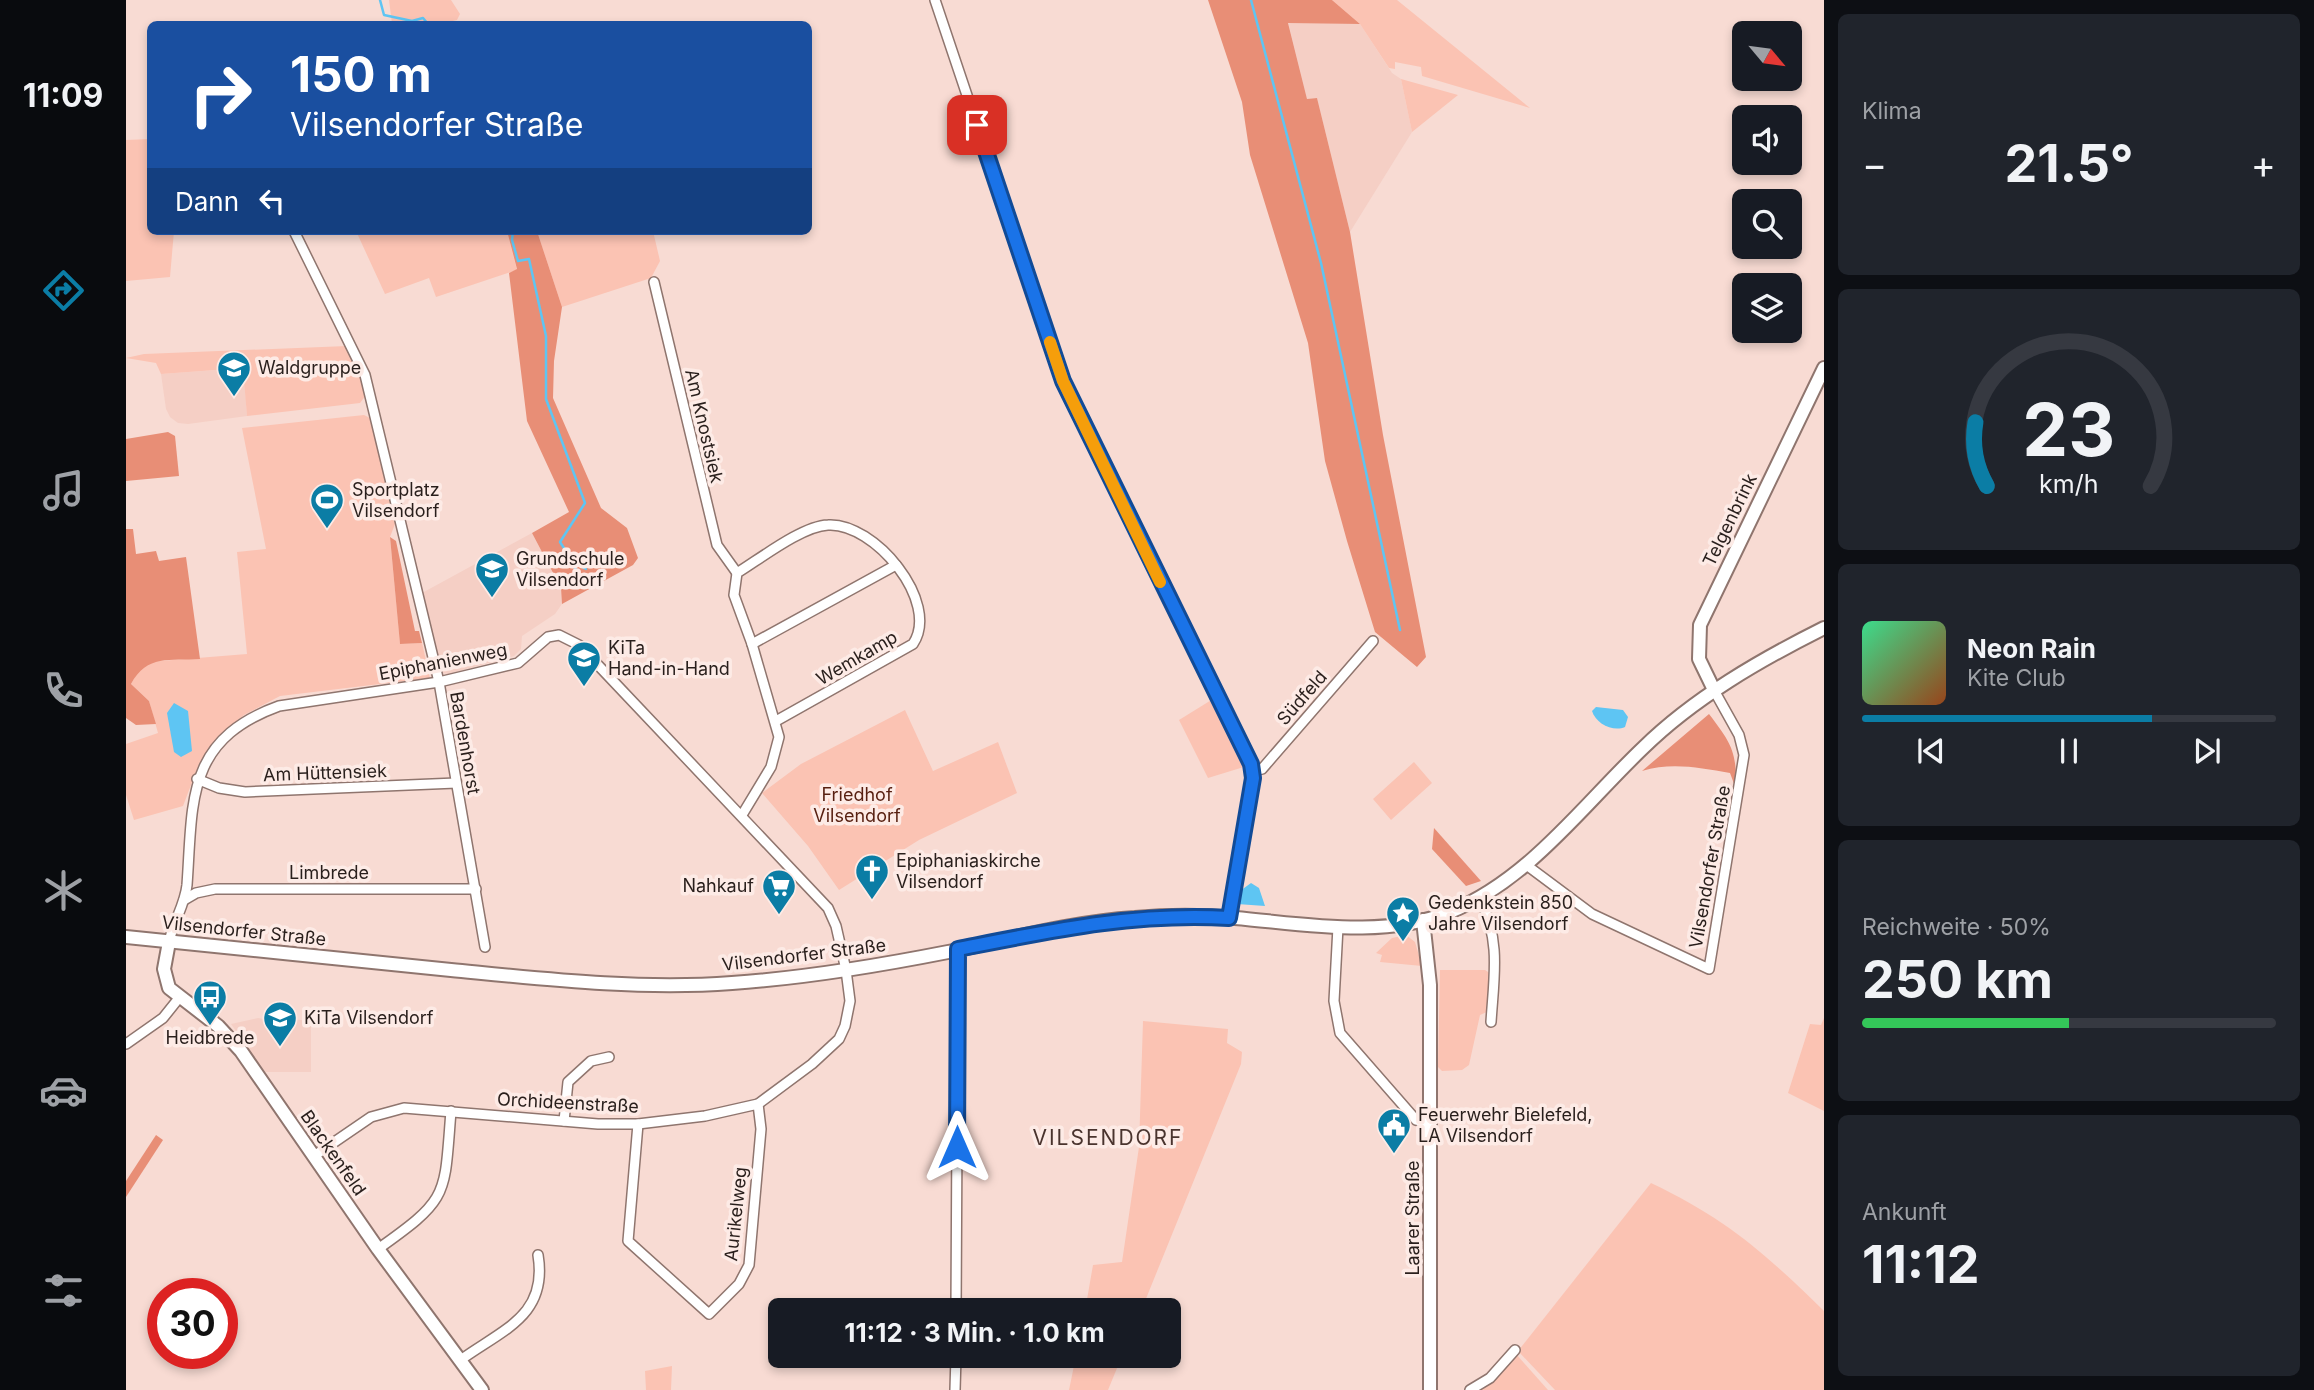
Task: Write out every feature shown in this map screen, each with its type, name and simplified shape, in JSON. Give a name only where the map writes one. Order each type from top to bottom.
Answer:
[{"type":"main road","name":"Telgenbrink","points":[[1715,692],[1699,659],[1700,625],[1824,368]]},
{"type":"main road","name":"Vilsendorfer Straße","points":[[126,937],[618,984],[727,984],[846,970],[1111,920],[1172,916],[1375,927],[1423,920],[1480,898],[1525,864],[1649,742],[1715,692],[1761,662],[1824,628]]},
{"type":"main road","name":"Laarer Straße","points":[[1423,920],[1430,972],[1430,1390]]},
{"type":"main road","points":[[169,942],[165,976],[169,988],[179,998]]},
{"type":"main road","name":"Blackenfeld","points":[[179,998],[214,1023],[235,1043],[378,1249],[462,1359],[482,1390]]},
{"type":"street","points":[[934,0],[1063,381],[1253,771],[1229,918]]},
{"type":"street","name":"Bardenhorst","points":[[296,235],[365,375],[439,682],[485,947]]},
{"type":"street","name":"Am Knostsiek","points":[[654,282],[717,545],[737,573]]},
{"type":"street","name":"Wemkamp","points":[[737,573],[786,543],[829,525],[842,527],[873,543],[896,565],[920,610],[923,623],[913,644],[776,721]]},
{"type":"street","points":[[752,645],[896,565]]},
{"type":"street","points":[[737,573],[734,595],[776,721],[777,752],[760,788],[742,815]]},
{"type":"street","name":"Epiphanienweg","points":[[169,942],[184,900],[190,810],[197,779],[212,753],[229,735],[263,712],[279,706],[439,682],[518,663],[548,637],[559,635],[569,638],[742,815],[828,908],[836,926],[846,970]]},
{"type":"street","name":"Südfeld","points":[[1253,771],[1262,769],[1373,640]]},
{"type":"street","name":"Vilsendorfer Straße","points":[[1525,864],[1592,914],[1709,969],[1744,764],[1743,745],[1715,692]]},
{"type":"street","name":"Am Hüttensiek","points":[[197,779],[219,788],[245,792],[456,783]]},
{"type":"street","name":"Limbrede","points":[[184,900],[196,893],[215,889],[475,889]]},
{"type":"street","points":[[1480,898],[1492,924],[1496,949],[1490,1022]]},
{"type":"street","points":[[1338,927],[1334,1001],[1340,1033],[1416,1120],[1431,1123]]},
{"type":"street","points":[[956,1298],[958,949]]},
{"type":"street","name":"Orchideenstraße","points":[[314,1156],[371,1117],[388,1110],[451,1111],[564,1121],[638,1124],[705,1116],[758,1104],[812,1064],[839,1039],[845,1026],[850,1001],[846,970]]},
{"type":"street","points":[[126,1044],[163,1018],[179,998]]},
{"type":"street","points":[[564,1121],[568,1082],[591,1060],[609,1057]]},
{"type":"street","name":"Aurikelweg","points":[[638,1124],[628,1241],[709,1314],[739,1284],[749,1265],[761,1129],[758,1104]]},
{"type":"street","points":[[378,1249],[426,1214],[440,1195],[446,1175],[451,1111]]},
{"type":"street","points":[[462,1359],[531,1308],[537,1294],[538,1255]]},
{"type":"street","points":[[1470,1390],[1490,1378],[1515,1350]]},
{"type":"street","points":[[955,1390],[956,1368]]},
{"type":"shaded area","points":[[1208,0],[1332,0],[1360,24],[1288,23],[1307,99],[1317,98],[1350,232],[1383,435],[1426,657],[1417,667],[1375,632],[1325,461],[1308,343],[1250,155],[1242,102]]},
{"type":"shaded area","points":[[1288,22],[1360,24],[1392,73],[1401,79],[1412,132],[1350,232],[1317,98],[1307,99]]},
{"type":"shaded area","points":[[508,235],[538,235],[562,307],[554,361],[553,398],[601,508],[627,528],[638,558],[633,565],[562,604],[561,588],[532,533],[569,512],[527,421],[509,273],[517,269]]},
{"type":"shaded area","points":[[244,368],[247,416],[188,424],[178,423],[170,417],[166,409],[161,374]]},
{"type":"shaded area","points":[[168,432],[175,436],[179,476],[126,481],[126,439]]},
{"type":"shaded area","points":[[126,529],[133,529],[136,554],[156,551],[159,561],[186,557],[200,659],[160,661],[152,663],[137,674],[131,684],[149,701],[156,724],[136,725],[126,718]]},
{"type":"shaded area","name":"Grundschule Vilsendorf","points":[[532,533],[561,588],[562,604],[555,614],[522,636],[521,649],[514,656],[448,674],[443,673],[422,593]]},
{"type":"shaded area","points":[[390,537],[396,541],[415,631],[419,631],[422,643],[400,644]]},
{"type":"shaded area","points":[[1709,714],[1723,733],[1734,756],[1736,789],[1730,773],[1675,766],[1642,771]]},
{"type":"shaded area","points":[[1434,828],[1481,881],[1466,886],[1432,849]]},
{"type":"shaded area","name":"KiTa Vilsendorf","points":[[270,1017],[311,1021],[311,1072],[265,1072],[231,1024],[258,1018],[269,1020]]},
{"type":"shaded area","points":[[156,1135],[163,1140],[126,1197],[126,1181]]},
{"type":"green space","points":[[389,0],[451,0],[460,14],[457,20],[453,21],[392,21]]},
{"type":"green space","points":[[1332,0],[1397,0],[1530,108],[1422,76],[1421,67],[1395,62],[1395,69],[1389,68],[1360,24]]},
{"type":"green space","points":[[1401,79],[1458,95],[1412,132]]},
{"type":"green space","points":[[147,139],[147,235],[174,235],[170,277],[126,281],[126,140]]},
{"type":"green space","points":[[358,235],[508,235],[517,270],[436,297],[429,278],[385,294]]},
{"type":"green space","points":[[538,235],[654,235],[660,261],[651,278],[562,307]]},
{"type":"green space","points":[[347,346],[359,371],[366,395],[360,403],[247,416],[243,368],[161,374],[156,363],[126,358],[144,354]]},
{"type":"green space","name":"Sportplatz Vilsendorf","points":[[364,415],[370,418],[395,524],[390,537],[400,644],[422,643],[430,678],[280,696],[244,715],[221,734],[199,764],[183,806],[134,820],[126,795],[126,744],[158,733],[149,701],[131,684],[138,671],[148,662],[247,654],[237,552],[266,549],[242,428]]},
{"type":"green space","points":[[1213,699],[1247,766],[1208,778],[1179,720]]},
{"type":"green space","name":"Friedhof Vilsendorf","points":[[905,710],[933,771],[998,742],[1017,793],[919,840],[839,890],[808,846],[762,793],[801,764]]},
{"type":"green space","points":[[1414,762],[1432,783],[1391,820],[1373,799]]},
{"type":"green space","points":[[1406,935],[1415,942],[1422,966],[1380,962],[1382,955],[1376,953],[1392,938]]},
{"type":"green space","points":[[1440,970],[1485,970],[1491,974],[1489,1011],[1480,1015],[1469,1065],[1462,1070],[1442,1071],[1438,1067]]},
{"type":"green space","points":[[1824,1018],[1824,1111],[1788,1093],[1810,1024],[1821,1025]]},
{"type":"green space","points":[[1143,1021],[1228,1029],[1227,1043],[1242,1052],[1241,1064],[1146,1298],[1087,1298],[1093,1265],[1122,1262],[1139,1147]]},
{"type":"green space","points":[[1651,1183],[1701,1210],[1744,1239],[1824,1311],[1824,1390],[1555,1390],[1518,1351]]},
{"type":"green space","points":[[1516,1354],[1548,1390],[1476,1390]]},
{"type":"green space","points":[[672,1366],[671,1390],[646,1390],[645,1371]]},
{"type":"green space","points":[[1074,1368],[1117,1368],[1108,1390],[1069,1390]]},
{"type":"water","points":[[174,703],[188,711],[192,751],[181,757],[174,752],[167,713]]},
{"type":"water","points":[[1596,707],[1623,710],[1628,717],[1625,727],[1610,728],[1601,723],[1592,711]]},
{"type":"water","points":[[1251,883],[1259,888],[1265,906],[1237,904],[1240,891]]},
{"type":"waterway","points":[[380,0],[384,15],[412,21]]},
{"type":"waterway","points":[[1251,0],[1321,263],[1400,630]]},
{"type":"waterway","points":[[412,21],[423,18],[426,21]]},
{"type":"waterway","points":[[513,235],[518,261],[529,259],[546,336],[546,399],[585,503],[560,542],[573,562],[586,569]]},
{"type":"waterway","points":[[573,562],[580,582]]},
{"type":"slow traffic","points":[[1050,342],[1063,381],[1160,582]]},
{"type":"place","name":"Waldgruppe","points":[[234,398]]},
{"type":"place","name":"Sportplatz Vilsendorf","points":[[327,530]]},
{"type":"place","name":"Grundschule Vilsendorf","points":[[492,599]]},
{"type":"place","name":"KiTa Hand-in-Hand","points":[[584,688]]},
{"type":"place","name":"Epiphaniaskirche Vilsendorf","points":[[872,901]]},
{"type":"place","name":"Nahkauf","points":[[779,916]]},
{"type":"place","name":"Gedenkstein 850 Jahre Vilsendorf","points":[[1403,943]]},
{"type":"place","name":"Heidbrede","points":[[210,1027]]},
{"type":"place","name":"KiTa Vilsendorf","points":[[280,1048]]},
{"type":"place","name":"Feuerwehr Bielefeld, LA Vilsendorf","points":[[1394,1155]]},
{"type":"district","name":"VILSENDORF","points":[[1108,1138]]},
{"type":"route","points":[[957,1147],[958,949],[1111,920],[1172,916],[1229,918],[1253,782],[1251,764],[1063,381],[977,125]]}]
